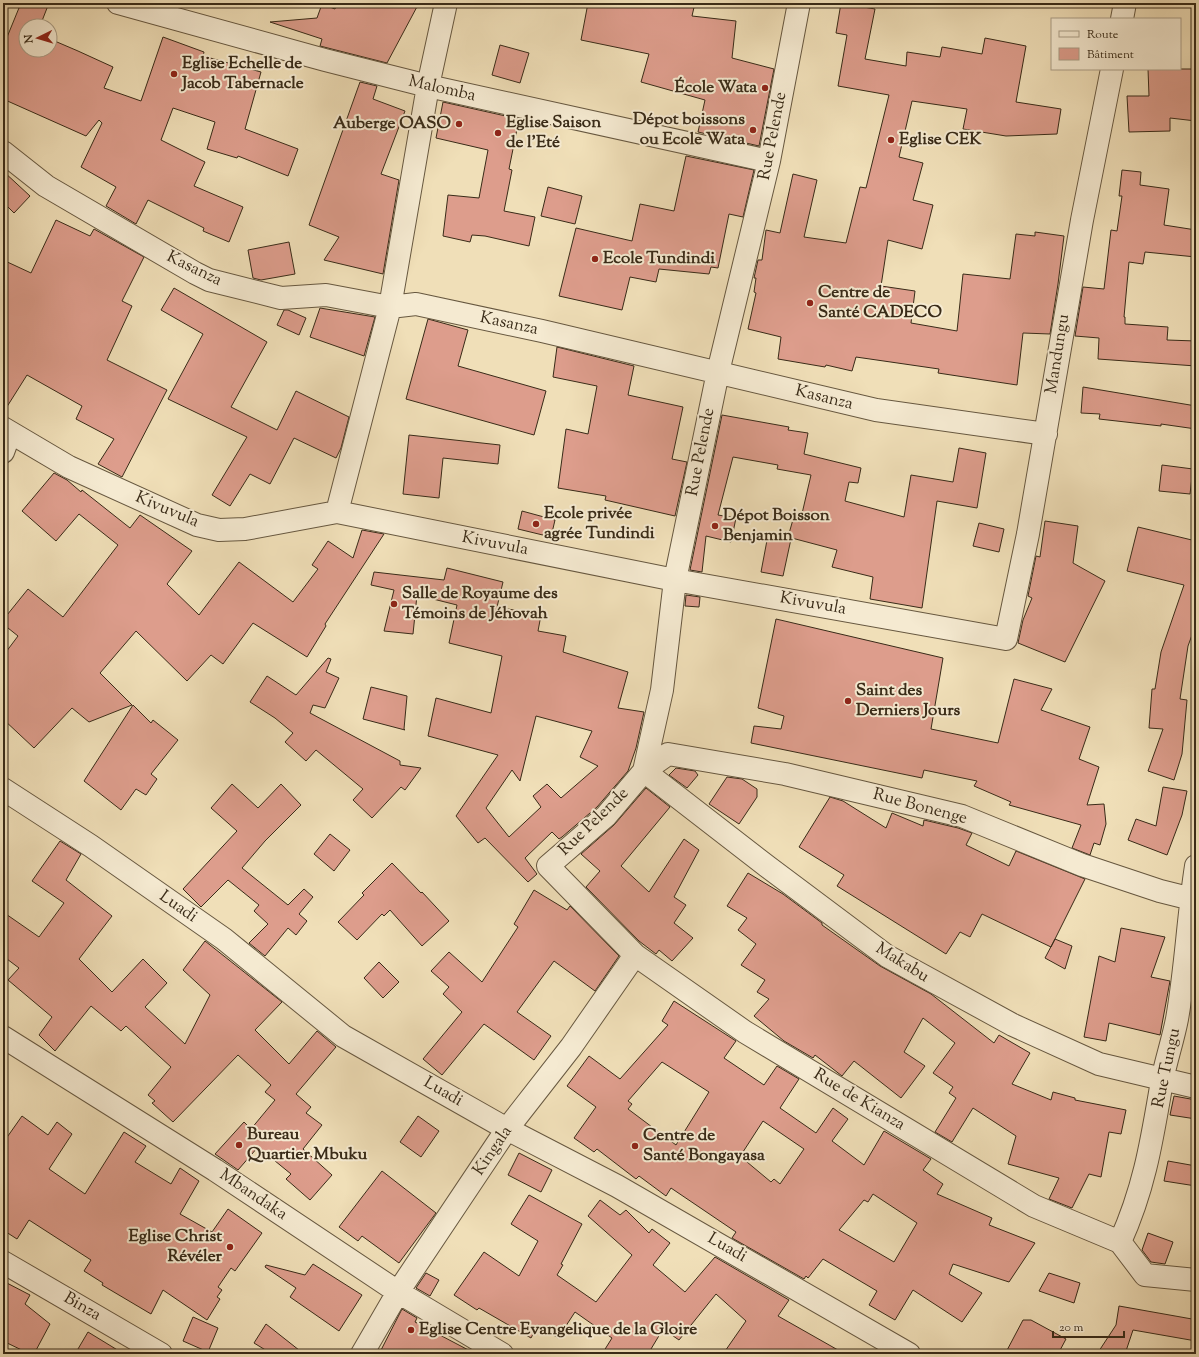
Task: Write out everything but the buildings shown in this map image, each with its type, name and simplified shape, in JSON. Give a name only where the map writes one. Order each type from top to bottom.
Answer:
[{"type":"street","name":"Malomba","points":[[118,3],[325,60],[428,86],[769,161]]},
{"type":"street","points":[[337,512],[390,307],[428,86],[446,3]]},
{"type":"street","name":"Rue Pelende","points":[[548,866],[606,816],[644,771],[662,690],[676,580],[718,372],[769,161],[799,3]]},
{"type":"street","points":[[1122,18],[1125,3]]},
{"type":"street","name":"Mandungu","points":[[1006,639],[1016,598],[1046,434],[1082,220],[1112,70]]},
{"type":"street","name":"Kasanza","points":[[3,152],[46,186],[209,280],[281,298],[326,295],[390,307],[416,304],[718,372],[876,410],[1046,434]]},
{"type":"street","name":"Kivuvula","points":[[5,438],[205,527],[219,530],[245,529],[337,512],[676,580],[1006,639]]},
{"type":"street","name":"Rue Bonenge","points":[[644,771],[668,754],[785,774],[900,800],[962,816],[1082,865],[1160,891],[1193,900]]},
{"type":"street","name":"Makabu","points":[[644,771],[768,867],[887,956],[1013,1025],[1099,1064],[1196,1087]]},
{"type":"street","name":"Luadi","points":[[3,788],[91,846],[224,939],[343,1036],[507,1129],[618,1186],[909,1354]]},
{"type":"street","name":"Rue de Kianza","points":[[548,866],[635,955],[745,1032],[1034,1206],[1120,1242]]},
{"type":"street","name":"Rue Tungu","points":[[1120,1242],[1134,1212],[1144,1177],[1155,1128],[1162,1080],[1177,1020],[1196,866]]},
{"type":"street","name":"Kingala","points":[[362,1354],[398,1292],[507,1129],[571,1047],[635,955]]},
{"type":"street","name":"Mbandaka","points":[[3,1037],[215,1170],[398,1292],[502,1354]]},
{"type":"street","points":[[1120,1242],[1145,1275],[1196,1280]]},
{"type":"street","name":"Binza","points":[[3,1262],[161,1354]]},
{"type":"place","name":"Eglise Echelle de Jacob Tabernacle","points":[[174,74]]},
{"type":"place","name":"École Wata","points":[[765,88]]},
{"type":"place","name":"Auberge OASO","points":[[459,124]]},
{"type":"place","name":"Dépot boissons ou Ecole Wata","points":[[753,130]]},
{"type":"place","name":"Eglise Saison de l'Eté","points":[[498,133]]},
{"type":"place","name":"Eglise CEK","points":[[891,140]]},
{"type":"place","name":"Ecole Tundindi","points":[[595,259]]},
{"type":"place","name":"Centre de Santé CADECO","points":[[810,303]]},
{"type":"place","name":"Ecole privée agrée Tundindi","points":[[536,524]]},
{"type":"place","name":"Dépot Boisson Benjamin","points":[[715,526]]},
{"type":"place","name":"Salle de Royaume des Témoins de Jéhovah","points":[[394,604]]},
{"type":"place","name":"Saint des Derniers Jours","points":[[848,701]]},
{"type":"place","name":"Bureau Quartier Mbuku","points":[[239,1145]]},
{"type":"place","name":"Centre de Santé Bongayasa","points":[[635,1146]]},
{"type":"place","name":"Eglise Christ Révéler","points":[[230,1247]]},
{"type":"place","name":"Eglise Centre Evangelique de la Gloire","points":[[411,1330]]}]
